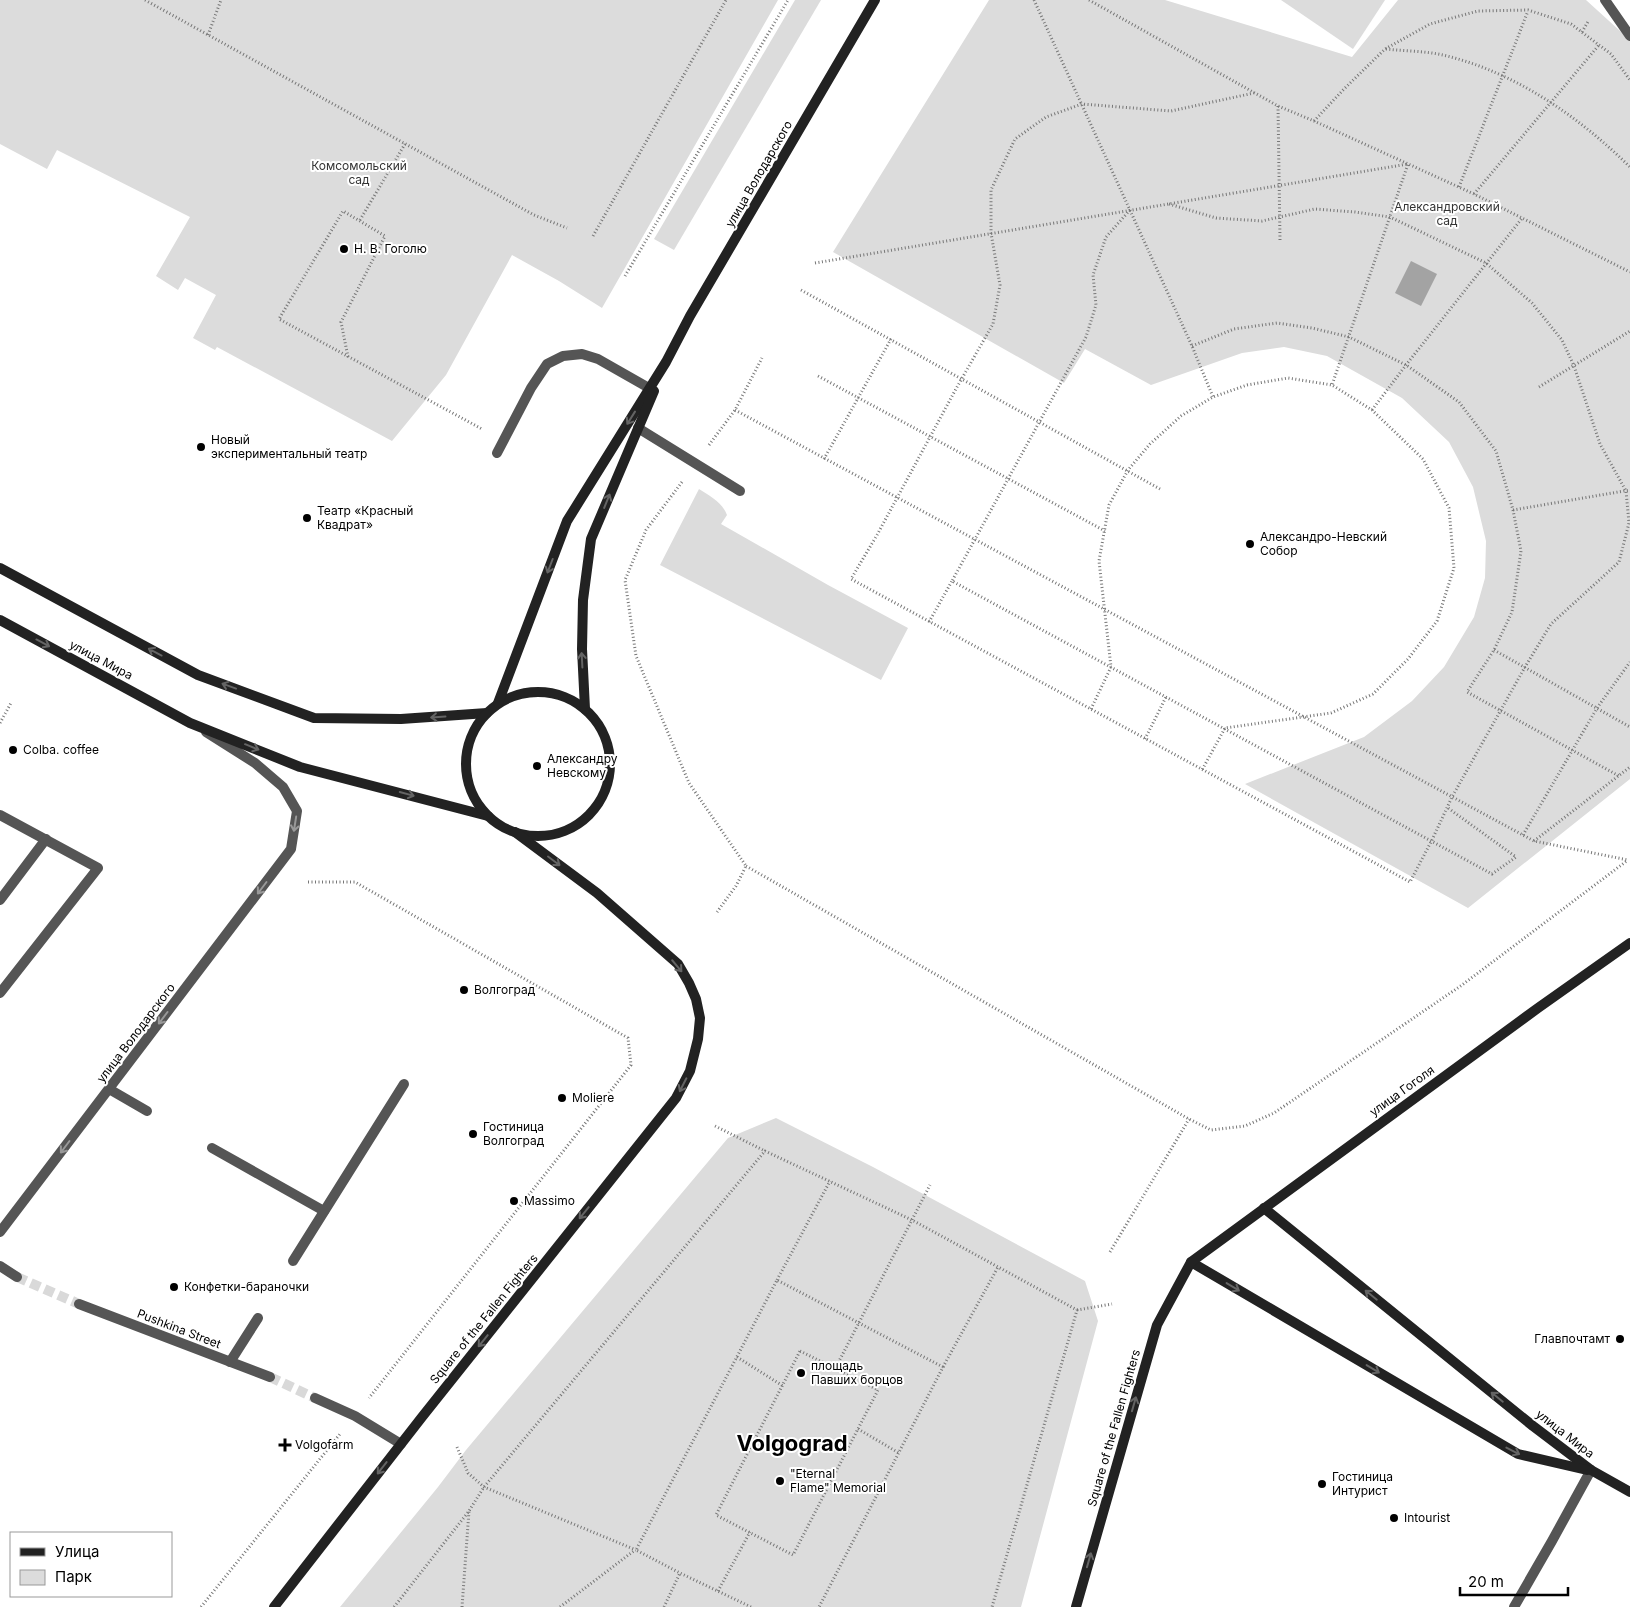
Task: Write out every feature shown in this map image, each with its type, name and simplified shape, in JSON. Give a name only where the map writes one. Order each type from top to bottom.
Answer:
[{"type":"street","name":"улица Володарского","points":[[666,362],[690,316],[875,0]]},
{"type":"street","points":[[1605,0],[1630,36]]},
{"type":"street","points":[[497,452],[530,388],[547,364],[563,356],[582,354],[598,359],[650,388]]},
{"type":"street","points":[[498,704],[567,521],[666,362]]},
{"type":"street","points":[[585,709],[582,649],[583,600],[591,540],[666,362]]},
{"type":"street","points":[[638,428],[740,491]]},
{"type":"street","points":[[0,568],[198,675],[314,718],[402,719],[487,713]]},
{"type":"street","name":"улица Мира","points":[[0,620],[190,723],[300,767],[488,816]]},
{"type":"street","points":[[534,692],[552,693],[569,699],[585,709],[596,720],[603,733],[610,763],[609,778],[597,806],[586,818],[574,826],[552,835],[530,835],[515,832],[500,825],[488,816],[477,801],[469,784],[466,765],[468,746],[476,728],[487,713],[498,704],[515,695],[534,692]]},
{"type":"street","name":"улица Володарского","points":[[0,1232],[291,849],[297,811],[283,787],[255,763],[190,723]]},
{"type":"street","points":[[0,815],[98,868],[0,993]]},
{"type":"street","name":"Square of the Fallen Fighters","points":[[274,1607],[676,1098],[690,1071],[698,1039],[700,1018],[696,999],[678,964],[597,893],[515,832]]},
{"type":"street","points":[[0,900],[46,839]]},
{"type":"street","name":"улица Гоголя","points":[[1191,1262],[1630,943]]},
{"type":"street","points":[[293,1261],[404,1084]]},
{"type":"street","points":[[109,1089],[147,1111]]},
{"type":"street","points":[[212,1148],[324,1211]]},
{"type":"street","name":"улица Мира","points":[[1264,1208],[1533,1426],[1591,1470]]},
{"type":"street","name":"улица Мира","points":[[1191,1262],[1518,1454],[1591,1470]]},
{"type":"street","name":"Square of the Fallen Fighters","points":[[1076,1607],[1157,1325],[1191,1262]]},
{"type":"street","points":[[0,1266],[17,1277]]},
{"type":"street","name":"Pushkina Street","points":[[80,1304],[270,1377]]},
{"type":"street","points":[[230,1362],[258,1318]]},
{"type":"street","points":[[315,1398],[355,1416],[401,1444]]},
{"type":"street","points":[[1514,1607],[1591,1470],[1630,1492]]},
{"type":"path","points":[[146,0],[534,215],[567,228]]},
{"type":"path","points":[[154,5],[157,0]]},
{"type":"path","points":[[208,35],[221,0]]},
{"type":"path","points":[[593,236],[726,0]]},
{"type":"path","points":[[625,276],[788,0]]},
{"type":"path","points":[[1034,0],[1192,346],[1213,397]]},
{"type":"path","points":[[1089,0],[1278,106],[1523,217],[1630,272]]},
{"type":"path","points":[[1458,187],[1528,10]]},
{"type":"path","points":[[1314,121],[1385,49],[1430,24],[1478,11],[1528,10],[1571,24],[1611,54],[1630,80]]},
{"type":"path","points":[[1474,194],[1599,45]]},
{"type":"path","points":[[1385,49],[1442,55],[1488,69],[1527,88],[1574,119],[1609,147],[1630,167]]},
{"type":"path","points":[[1169,204],[1216,218],[1262,222],[1315,209],[1355,212],[1390,218],[1486,263],[1532,303],[1562,340],[1574,366],[1600,444],[1628,490],[1629,523],[1619,562],[1552,624],[1452,796],[1410,882],[851,579],[994,324],[1000,285],[991,233],[991,190],[1015,139],[1046,117],[1082,104],[1171,111],[1254,93]]},
{"type":"path","points":[[1278,106],[1280,240]]},
{"type":"path","points":[[360,220],[405,144]]},
{"type":"path","points":[[816,263],[1408,164]]},
{"type":"path","points":[[1332,385],[1408,164]]},
{"type":"path","points":[[929,622],[1086,337],[1096,305],[1093,275],[1106,237],[1130,210]]},
{"type":"path","points":[[348,357],[341,322],[385,236],[343,211],[279,319],[348,357],[503,441]]},
{"type":"path","points":[[1372,410],[1523,217]]},
{"type":"path","points":[[801,290],[1160,489]]},
{"type":"path","points":[[1192,346],[1234,329],[1277,323],[1312,328],[1349,337],[1406,365],[1459,402],[1496,451],[1513,510],[1521,551],[1512,612],[1494,650],[1467,692],[1619,776]]},
{"type":"path","points":[[1539,387],[1630,331]]},
{"type":"path","points":[[824,459],[890,339]]},
{"type":"path","points":[[735,410],[1534,841],[1628,860],[1462,985],[1274,1113],[1245,1126],[1211,1130],[746,866],[689,783],[636,656],[625,580],[646,530],[735,410],[762,358]]},
{"type":"path","points":[[818,376],[1105,531]]},
{"type":"path","points":[[1091,710],[1111,667],[1099,561],[1109,505],[1128,470],[1150,444],[1181,416],[1213,397],[1247,385],[1288,378],[1332,385],[1372,410],[1423,459],[1449,508],[1454,568],[1437,621],[1408,659],[1373,694],[1331,713],[1225,728]]},
{"type":"path","points":[[1513,510],[1628,490]]},
{"type":"path","points":[[952,581],[1492,874],[1516,857],[1447,808]]},
{"type":"path","points":[[1494,650],[1630,727]]},
{"type":"path","points":[[1523,835],[1597,708],[1630,662]]},
{"type":"path","points":[[1145,738],[1166,697]]},
{"type":"path","points":[[0,723],[11,703]]},
{"type":"path","points":[[1202,770],[1225,728]]},
{"type":"path","points":[[1534,841],[1630,767]]},
{"type":"path","points":[[717,912],[736,886],[746,866]]},
{"type":"path","points":[[201,1607],[355,1416],[631,1065],[628,1038],[355,882],[308,882]]},
{"type":"path","points":[[1110,1252],[1189,1119]]},
{"type":"path","points":[[715,1126],[912,1220],[1077,1310],[1112,1304]]},
{"type":"path","points":[[394,1607],[469,1511],[484,1487],[765,1151]]},
{"type":"path","points":[[560,1607],[636,1550],[830,1181]]},
{"type":"path","points":[[836,1369],[930,1185]]},
{"type":"path","points":[[819,1607],[943,1367],[998,1267]]},
{"type":"path","points":[[777,1280],[943,1367]]},
{"type":"path","points":[[992,1607],[1077,1310]]},
{"type":"path","points":[[800,1351],[836,1369],[878,1390],[793,1555],[716,1515],[800,1351]]},
{"type":"path","points":[[737,1357],[783,1386]]},
{"type":"path","points":[[858,1429],[899,1454]]},
{"type":"path","points":[[457,1447],[468,1472],[484,1487],[636,1550],[751,1607]]},
{"type":"path","points":[[462,1607],[469,1511]]},
{"type":"path","points":[[718,1591],[750,1532]]},
{"type":"path","points":[[664,1607],[680,1573]]},
{"type":"green space","name":"Комсомольский сад","points":[[0,0],[778,0],[602,308],[512,255],[446,375],[392,441],[217,347],[215,350],[193,338],[216,295],[185,278],[178,290],[156,276],[190,217],[57,150],[47,169],[0,144]]},
{"type":"green space","points":[[795,0],[821,0],[674,250],[654,239]]},
{"type":"green space","name":"Александровский сад","points":[[989,0],[1165,0],[1352,57],[1398,0],[1586,0],[1630,40],[1630,779],[1468,908],[1245,784],[1364,737],[1412,701],[1444,667],[1474,617],[1485,578],[1486,541],[1473,487],[1449,442],[1402,398],[1327,356],[1284,347],[1242,353],[1151,385],[1085,349],[1064,383],[833,252]]},
{"type":"green space","points":[[1281,0],[1385,0],[1353,49]]},
{"type":"green space","points":[[699,489],[725,510],[727,515],[721,524],[908,628],[881,680],[660,565]]},
{"type":"green space","name":"площадь Павших борцов","points":[[776,1118],[873,1167],[1085,1281],[1098,1321],[1021,1607],[340,1607],[466,1450],[728,1138]]},
{"type":"shaded area","points":[[1411,261],[1437,274],[1421,306],[1395,293]]},
{"type":"tunnel","points":[[17,1277],[79,1304]]},
{"type":"tunnel","points":[[270,1377],[315,1398]]},
{"type":"place","name":"Н. В. Гоголю","points":[[344,249]]},
{"type":"place","name":"Новый экспериментальный театр","points":[[201,447]]},
{"type":"place","name":"Театр «Красный Квадрат»","points":[[307,518]]},
{"type":"place","name":"Александро-Невский Собор","points":[[1250,544]]},
{"type":"place","name":"Colba. coffee","points":[[13,750]]},
{"type":"place","name":"Александру Невскому","points":[[537,766]]},
{"type":"place","name":"Волгоград","points":[[464,990]]},
{"type":"place","name":"Moliere","points":[[562,1098]]},
{"type":"place","name":"Гостиница Волгоград","points":[[473,1134]]},
{"type":"place","name":"Massimo","points":[[514,1201]]},
{"type":"place","name":"Конфетки-бараночки","points":[[174,1287]]},
{"type":"place","name":"Главпочтамт","points":[[1620,1339]]},
{"type":"place","name":"площадь Павших борцов","points":[[801,1373]]},
{"type":"place","name":"Volgofarm","points":[[285,1445]]},
{"type":"place","name":"\"Eternal Flame\" Memorial","points":[[780,1481]]},
{"type":"place","name":"Гостиница Интурист","points":[[1322,1484]]},
{"type":"place","name":"Intourist","points":[[1394,1518]]},
{"type":"district","name":"Volgograd","points":[[792,1443]]}]
